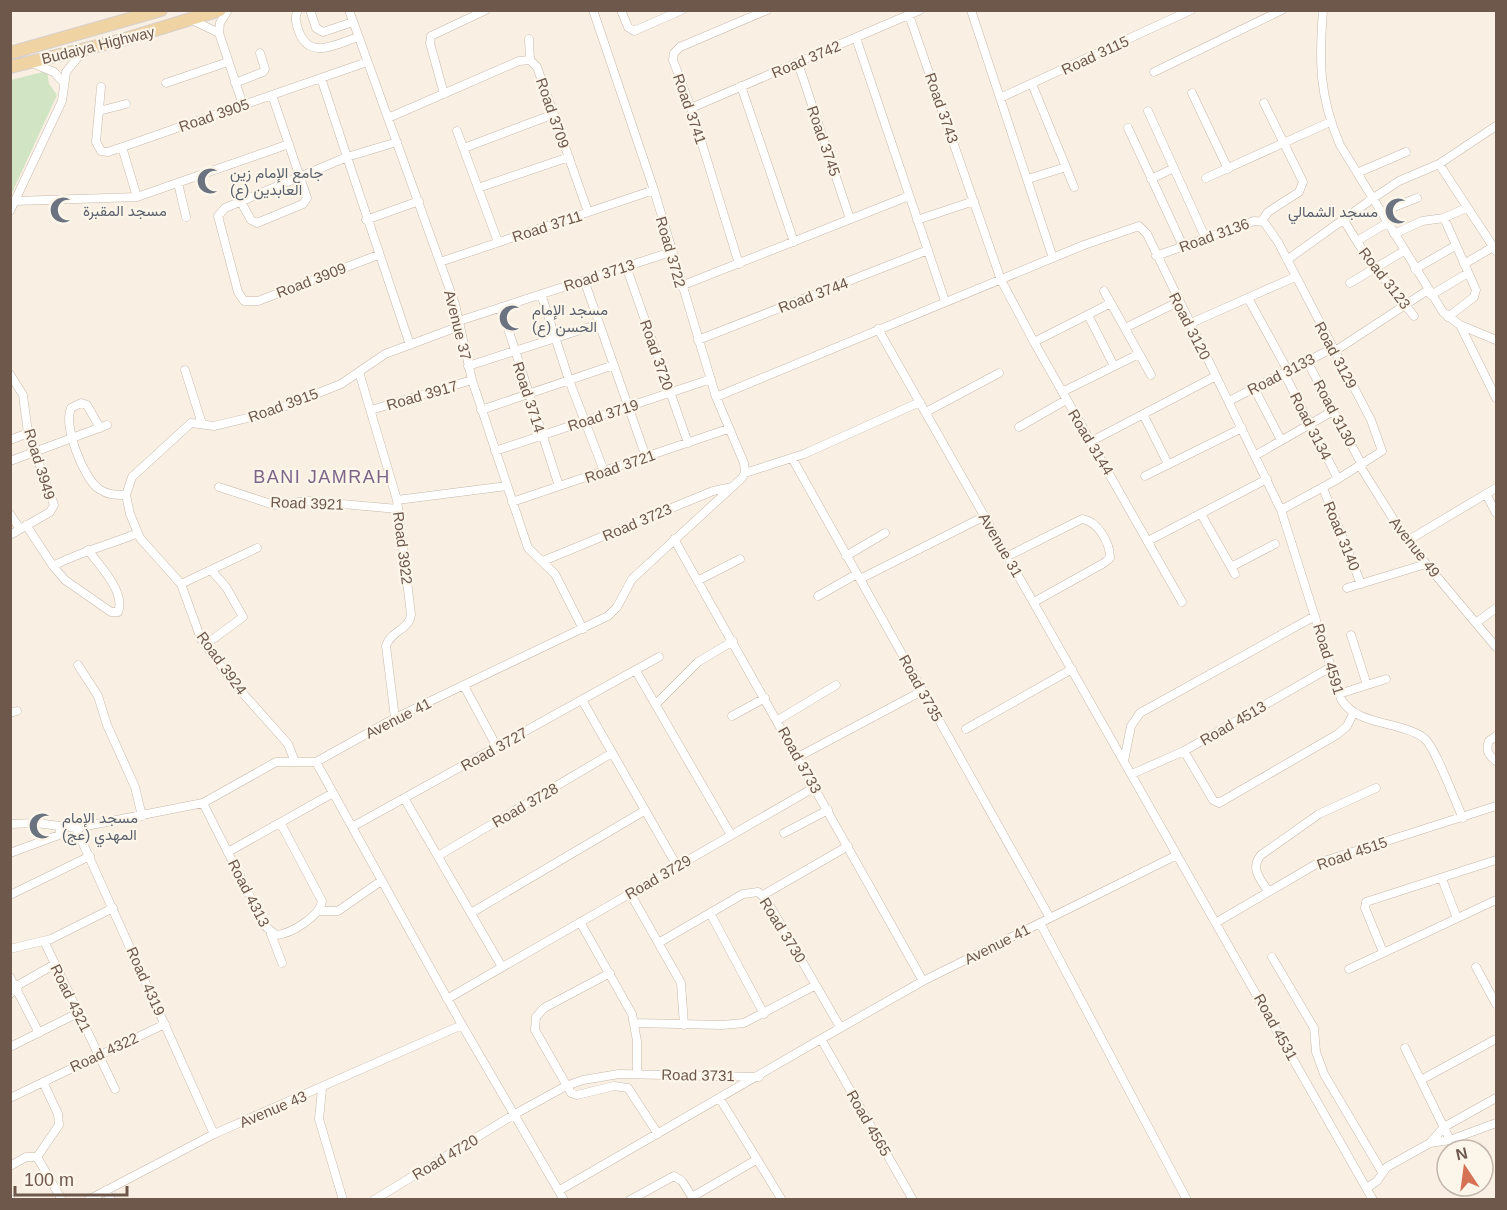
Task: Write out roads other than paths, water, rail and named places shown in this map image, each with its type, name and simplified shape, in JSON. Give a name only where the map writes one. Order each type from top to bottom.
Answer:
[{"type":"main road","name":"Budaiya Highway","points":[[10,53],[161,10]]},
{"type":"main road","name":"Budaiya Highway","points":[[10,67],[192,20],[220,10]]},
{"type":"street","points":[[228,10],[220,23],[219,33],[243,105]]},
{"type":"street","points":[[297,10],[296,20],[305,43],[321,49],[358,37]]},
{"type":"street","points":[[309,10],[316,28],[323,32],[353,22]]},
{"type":"street","name":"Avenue 37","points":[[349,10],[440,262],[459,324],[472,380],[528,548],[555,574],[583,629]]},
{"type":"street","points":[[444,94],[430,36],[486,10]]},
{"type":"street","name":"Road 3722","points":[[593,10],[654,190],[716,397],[744,463],[745,473]]},
{"type":"street","points":[[621,10],[628,27],[634,31],[682,10]]},
{"type":"street","name":"Road 3741","points":[[739,264],[691,108],[673,60],[674,52],[681,47],[767,10]]},
{"type":"street","name":"Road 3742","points":[[691,108],[920,10]]},
{"type":"street","points":[[716,397],[1053,258],[971,10]]},
{"type":"street","name":"Road 3115","points":[[1000,98],[1191,10]]},
{"type":"street","points":[[1154,72],[1282,10]]},
{"type":"street","points":[[1323,10],[1320,71],[1330,122],[1372,199],[1429,293],[1448,317],[1460,325],[1497,340]]},
{"type":"street","name":"Road 3743","points":[[909,15],[1002,280]]},
{"type":"street","points":[[192,20],[219,33]]},
{"type":"street","points":[[856,38],[945,302]]},
{"type":"street","points":[[529,39],[530,60]]},
{"type":"street","points":[[10,211],[62,101],[69,67],[84,49]]},
{"type":"street","points":[[235,83],[263,72],[265,69],[260,53]]},
{"type":"street","name":"Road 3709","points":[[388,118],[519,61],[530,60],[537,67],[588,212]]},
{"type":"street","points":[[166,83],[228,62]]},
{"type":"street","name":"Road 3905","points":[[101,87],[96,142],[98,148],[108,152],[367,62]]},
{"type":"street","points":[[28,63],[54,72],[64,84]]},
{"type":"street","name":"Road 3745","points":[[798,63],[850,219]]},
{"type":"street","points":[[321,78],[366,220],[410,345]]},
{"type":"street","points":[[1032,84],[1074,187]]},
{"type":"street","points":[[741,86],[794,242]]},
{"type":"street","points":[[1192,93],[1228,169]]},
{"type":"street","points":[[272,95],[300,176],[307,195],[305,202],[258,223],[251,220],[241,202],[300,176],[347,157],[397,142]]},
{"type":"street","points":[[1262,221],[1268,212],[1296,195],[1302,186],[1302,178],[1264,103]]},
{"type":"street","points":[[99,111],[126,104]]},
{"type":"street","points":[[1149,111],[1206,238]]},
{"type":"street","points":[[464,148],[554,114]]},
{"type":"street","points":[[1206,178],[1284,145],[1330,122]]},
{"type":"street","points":[[1287,260],[1399,181],[1439,164],[1497,126]]},
{"type":"street","points":[[1128,128],[1183,246]]},
{"type":"street","points":[[457,131],[498,242]]},
{"type":"street","points":[[17,198],[36,201],[137,197],[289,144]]},
{"type":"street","points":[[122,147],[137,197]]},
{"type":"street","points":[[1357,173],[1406,152]]},
{"type":"street","points":[[478,188],[569,157]]},
{"type":"street","points":[[1439,164],[1495,249],[1464,264]]},
{"type":"street","points":[[1028,179],[1066,167]]},
{"type":"street","points":[[1151,178],[1174,168]]},
{"type":"street","points":[[178,183],[186,217]]},
{"type":"street","name":"Road 3711","points":[[440,262],[654,190]]},
{"type":"street","points":[[681,286],[909,196]]},
{"type":"street","points":[[1381,212],[1417,198]]},
{"type":"street","points":[[366,220],[419,201]]},
{"type":"street","points":[[917,220],[974,201]]},
{"type":"street","name":"Road 3909","points":[[241,202],[222,210],[218,220],[238,292],[244,300],[258,301],[378,255]]},
{"type":"street","points":[[1394,234],[1422,221],[1444,218],[1466,208]]},
{"type":"street","points":[[1444,218],[1476,295],[1448,317]]},
{"type":"street","name":"Road 3123","points":[[1343,219],[1414,316]]},
{"type":"street","name":"Road 3136","points":[[1156,256],[1254,221],[1262,221],[1273,234],[1287,260]]},
{"type":"street","name":"Road 3123","points":[[1357,241],[1387,223]]},
{"type":"street","name":"Road 3120","points":[[1053,258],[1135,226],[1144,230],[1281,510],[1316,616]]},
{"type":"street","points":[[1415,269],[1455,246]]},
{"type":"street","name":"Road 3744","points":[[698,340],[927,250]]},
{"type":"street","points":[[1350,283],[1404,251]]},
{"type":"street","name":"Road 3713","points":[[459,324],[541,294],[671,252]]},
{"type":"street","name":"Road 3129","points":[[1287,260],[1371,420],[1382,451],[1361,465]]},
{"type":"street","name":"Road 3720","points":[[626,266],[688,443]]},
{"type":"street","name":"Road 3133","points":[[1229,401],[1307,361],[1334,350],[1405,304],[1468,273]]},
{"type":"street","points":[[1189,324],[1295,277]]},
{"type":"street","points":[[584,280],[646,457]]},
{"type":"street","name":"Road 3144","points":[[1002,280],[1064,396],[1182,602]]},
{"type":"street","points":[[1104,291],[1150,375]]},
{"type":"street","points":[[541,294],[569,380],[604,471]]},
{"type":"street","points":[[1248,298],[1286,372]]},
{"type":"street","points":[[1125,328],[1178,302]]},
{"type":"street","points":[[1034,342],[1111,303]]},
{"type":"street","name":"Road 3714","points":[[501,308],[559,486]]},
{"type":"street","points":[[1088,315],[1114,366]]},
{"type":"street","name":"Road 3915","points":[[126,495],[129,482],[136,472],[187,425],[194,422],[214,426],[268,413],[341,384],[375,358],[459,324]]},
{"type":"street","points":[[468,366],[599,324]]},
{"type":"street","points":[[1460,325],[1495,393]]},
{"type":"street","name":"Avenue 31","points":[[878,329],[1177,855]]},
{"type":"street","points":[[1019,427],[1064,396],[1139,354]]},
{"type":"street","name":"Road 3130","points":[[1307,361],[1361,465]]},
{"type":"street","points":[[482,410],[614,365]]},
{"type":"street","points":[[185,370],[202,424]]},
{"type":"street","name":"Road 3922","points":[[359,372],[397,500],[411,618],[408,625],[390,637],[386,646],[395,718]]},
{"type":"street","name":"Road 3134","points":[[1286,372],[1338,479]]},
{"type":"street","points":[[926,412],[999,373]]},
{"type":"street","name":"Road 3949","points":[[10,374],[26,402],[28,433],[54,505],[50,512],[10,535]]},
{"type":"street","points":[[1090,442],[1216,376]]},
{"type":"street","name":"Road 3719","points":[[495,451],[711,379]]},
{"type":"street","name":"Road 3917","points":[[372,410],[472,380]]},
{"type":"street","points":[[1254,388],[1281,440]]},
{"type":"street","points":[[732,488],[745,473],[792,458],[920,402]]},
{"type":"street","points":[[10,461],[73,438],[103,426],[87,405],[81,403],[75,405],[68,413],[73,438],[84,473],[97,488],[108,494],[126,495]]},
{"type":"street","points":[[1256,455],[1333,411]]},
{"type":"street","points":[[1143,414],[1168,464]]},
{"type":"street","points":[[1145,476],[1242,428]]},
{"type":"street","name":"Road 3721","points":[[512,502],[729,429]]},
{"type":"street","points":[[10,440],[28,433]]},
{"type":"street","name":"Road 3735","points":[[792,458],[1050,918]]},
{"type":"street","points":[[1281,510],[1361,465]]},
{"type":"street","name":"Avenue 49","points":[[1361,465],[1407,541],[1497,647]]},
{"type":"street","points":[[1148,541],[1267,479]]},
{"type":"street","points":[[397,500],[507,486]]},
{"type":"street","name":"Road 3921","points":[[219,487],[274,505],[308,501],[398,509]]},
{"type":"street","name":"Avenue 41","points":[[10,824],[36,823],[60,828],[76,828],[142,816],[203,803],[270,764],[282,761],[316,762],[395,718],[583,629],[613,612],[632,579],[732,488]]},
{"type":"street","name":"Road 3723","points":[[543,561],[712,491],[732,488]]},
{"type":"street","name":"Road 3140","points":[[1323,488],[1361,584]]},
{"type":"street","points":[[1407,541],[1497,488]]},
{"type":"street","points":[[1486,494],[1497,513]]},
{"type":"street","name":"Road 3924","points":[[126,495],[138,533],[182,584],[198,632],[205,645],[231,680],[288,744],[295,762]]},
{"type":"street","points":[[10,514],[65,580],[111,612],[118,612],[120,607],[116,591],[88,550]]},
{"type":"street","points":[[1201,514],[1233,571],[1275,544]]},
{"type":"street","points":[[818,596],[985,516]]},
{"type":"street","points":[[1008,555],[1082,519],[1093,523],[1105,540],[1110,558],[1034,602]]},
{"type":"street","points":[[53,566],[88,550],[108,546],[138,533]]},
{"type":"street","points":[[846,556],[885,533]]},
{"type":"street","name":"Road 3733","points":[[674,539],[923,981]]},
{"type":"street","points":[[182,584],[257,548]]},
{"type":"street","points":[[699,580],[740,559]]},
{"type":"street","name":"Road 3140","points":[[1347,588],[1426,564]]},
{"type":"street","points":[[205,645],[243,617],[226,587],[211,570]]},
{"type":"street","points":[[1476,623],[1497,608]]},
{"type":"street","points":[[1124,761],[1131,726],[1140,713],[1316,616]]},
{"type":"street","name":"Road 4591","points":[[1316,616],[1343,703],[1354,712],[1417,735],[1428,742],[1463,818]]},
{"type":"street","points":[[1351,635],[1367,685]]},
{"type":"street","points":[[656,704],[698,662],[733,641]]},
{"type":"street","name":"Road 3727","points":[[352,827],[659,657]]},
{"type":"street","points":[[78,665],[98,696],[107,725],[135,787],[142,816]]},
{"type":"street","name":"Road 4513","points":[[1132,774],[1184,751],[1331,667]]},
{"type":"street","points":[[966,729],[1072,669]]},
{"type":"street","points":[[636,671],[731,835]]},
{"type":"street","points":[[1339,694],[1386,679]]},
{"type":"street","points":[[778,720],[836,685]]},
{"type":"street","points":[[464,686],[497,747]]},
{"type":"street","points":[[798,757],[922,691]]},
{"type":"street","points":[[732,717],[765,698]]},
{"type":"street","points":[[582,700],[677,866]]},
{"type":"street","points":[[1184,751],[1213,800],[1219,803],[1338,734],[1347,726],[1354,712]]},
{"type":"street","points":[[1497,736],[1489,741],[1486,747],[1497,761]]},
{"type":"street","name":"Road 3728","points":[[438,856],[612,753]]},
{"type":"street","points":[[316,762],[447,999],[564,1200]]},
{"type":"street","name":"Road 3729","points":[[447,999],[814,787]]},
{"type":"street","points":[[1268,891],[1256,870],[1256,863],[1262,855],[1319,814],[1376,788]]},
{"type":"street","name":"Road 4313","points":[[228,852],[333,793]]},
{"type":"street","points":[[404,798],[502,967]]},
{"type":"street","name":"Road 4313","points":[[203,803],[271,934],[282,963]]},
{"type":"street","name":"Road 4515","points":[[1217,922],[1326,860],[1497,806]]},
{"type":"street","points":[[784,833],[828,810]]},
{"type":"street","points":[[471,913],[644,811]]},
{"type":"street","points":[[281,824],[321,896],[319,911]]},
{"type":"street","points":[[10,853],[59,835],[60,828]]},
{"type":"street","name":"Road 4319","points":[[76,828],[214,1134]]},
{"type":"street","points":[[763,895],[848,846]]},
{"type":"street","name":"Avenue 41","points":[[560,1190],[822,1042],[840,1027],[923,981],[1177,855]]},
{"type":"street","name":"Road 4531","points":[[1177,855],[1373,1200]]},
{"type":"street","points":[[10,895],[90,856]]},
{"type":"street","points":[[1383,952],[1365,908],[1366,902],[1497,860]]},
{"type":"street","points":[[1442,879],[1457,918]]},
{"type":"street","name":"Road 4313","points":[[271,934],[281,935],[319,911],[338,911],[381,880]]},
{"type":"street","name":"Road 3730","points":[[660,942],[748,892],[763,895],[840,1027]]},
{"type":"street","points":[[630,893],[660,942],[681,983],[684,1025]]},
{"type":"street","points":[[1349,969],[1497,900]]},
{"type":"street","points":[[10,949],[44,942],[113,908]]},
{"type":"street","points":[[710,913],[764,1014]]},
{"type":"street","points":[[580,922],[610,973],[635,1023],[637,1074]]},
{"type":"street","points":[[1040,923],[1187,1200]]},
{"type":"street","name":"Road 4321","points":[[44,942],[115,1089]]},
{"type":"street","points":[[1272,957],[1314,1028],[1316,1052],[1324,1074],[1383,1172]]},
{"type":"street","points":[[10,994],[17,987],[55,964]]},
{"type":"street","points":[[1476,967],[1497,1004]]},
{"type":"street","points":[[610,973],[544,1008],[536,1017],[535,1030],[571,1093],[577,1095],[614,1086],[628,1088],[658,1134]]},
{"type":"street","points":[[10,976],[39,1034]]},
{"type":"street","points":[[635,1023],[733,1025],[764,1014],[816,985]]},
{"type":"street","points":[[10,1035],[13,1046],[78,1013]]},
{"type":"street","name":"Road 4322","points":[[10,1098],[165,1024]]},
{"type":"street","name":"Avenue 43","points":[[88,1200],[214,1134],[322,1089],[462,1025]]},
{"type":"street","points":[[1420,1080],[1497,1039]]},
{"type":"street","name":"Road 4565","points":[[822,1042],[912,1199]]},
{"type":"street","points":[[1405,1048],[1449,1138]]},
{"type":"street","name":"Road 3731","points":[[515,1114],[566,1086],[601,1076],[637,1074],[759,1077]]},
{"type":"street","points":[[37,1157],[59,1125],[58,1114],[43,1082]]},
{"type":"street","points":[[322,1089],[319,1119],[343,1200]]},
{"type":"street","points":[[1367,1188],[1377,1181],[1383,1172],[1430,1143],[1444,1127],[1497,1098]]},
{"type":"street","points":[[720,1099],[782,1200]]},
{"type":"street","name":"Road 4720","points":[[374,1200],[515,1114]]},
{"type":"street","points":[[1456,1138],[1497,1123]]},
{"type":"street","points":[[1430,1143],[1435,1142]]},
{"type":"street","points":[[10,1166],[26,1157],[37,1157]]},
{"type":"street","points":[[37,1157],[62,1200]]},
{"type":"street","points":[[630,1200],[674,1176],[682,1181],[693,1198],[756,1160]]},
{"type":"street","points":[[106,1190],[111,1200]]},
{"type":"place","name":"جامع الإمام زين العابدين (ع)","points":[[210,181]]},
{"type":"place","name":"مسجد المقبرة","points":[[63,210]]},
{"type":"place","name":"مسجد الشمالي","points":[[1398,211]]},
{"type":"place","name":"مسجد الإمام الحسن (ع)","points":[[512,318]]},
{"type":"place","name":"مسجد الإمام المهدي (عج)","points":[[42,826]]},
{"type":"district","name":"BANI JAMRAH","points":[[322,477]]}]
